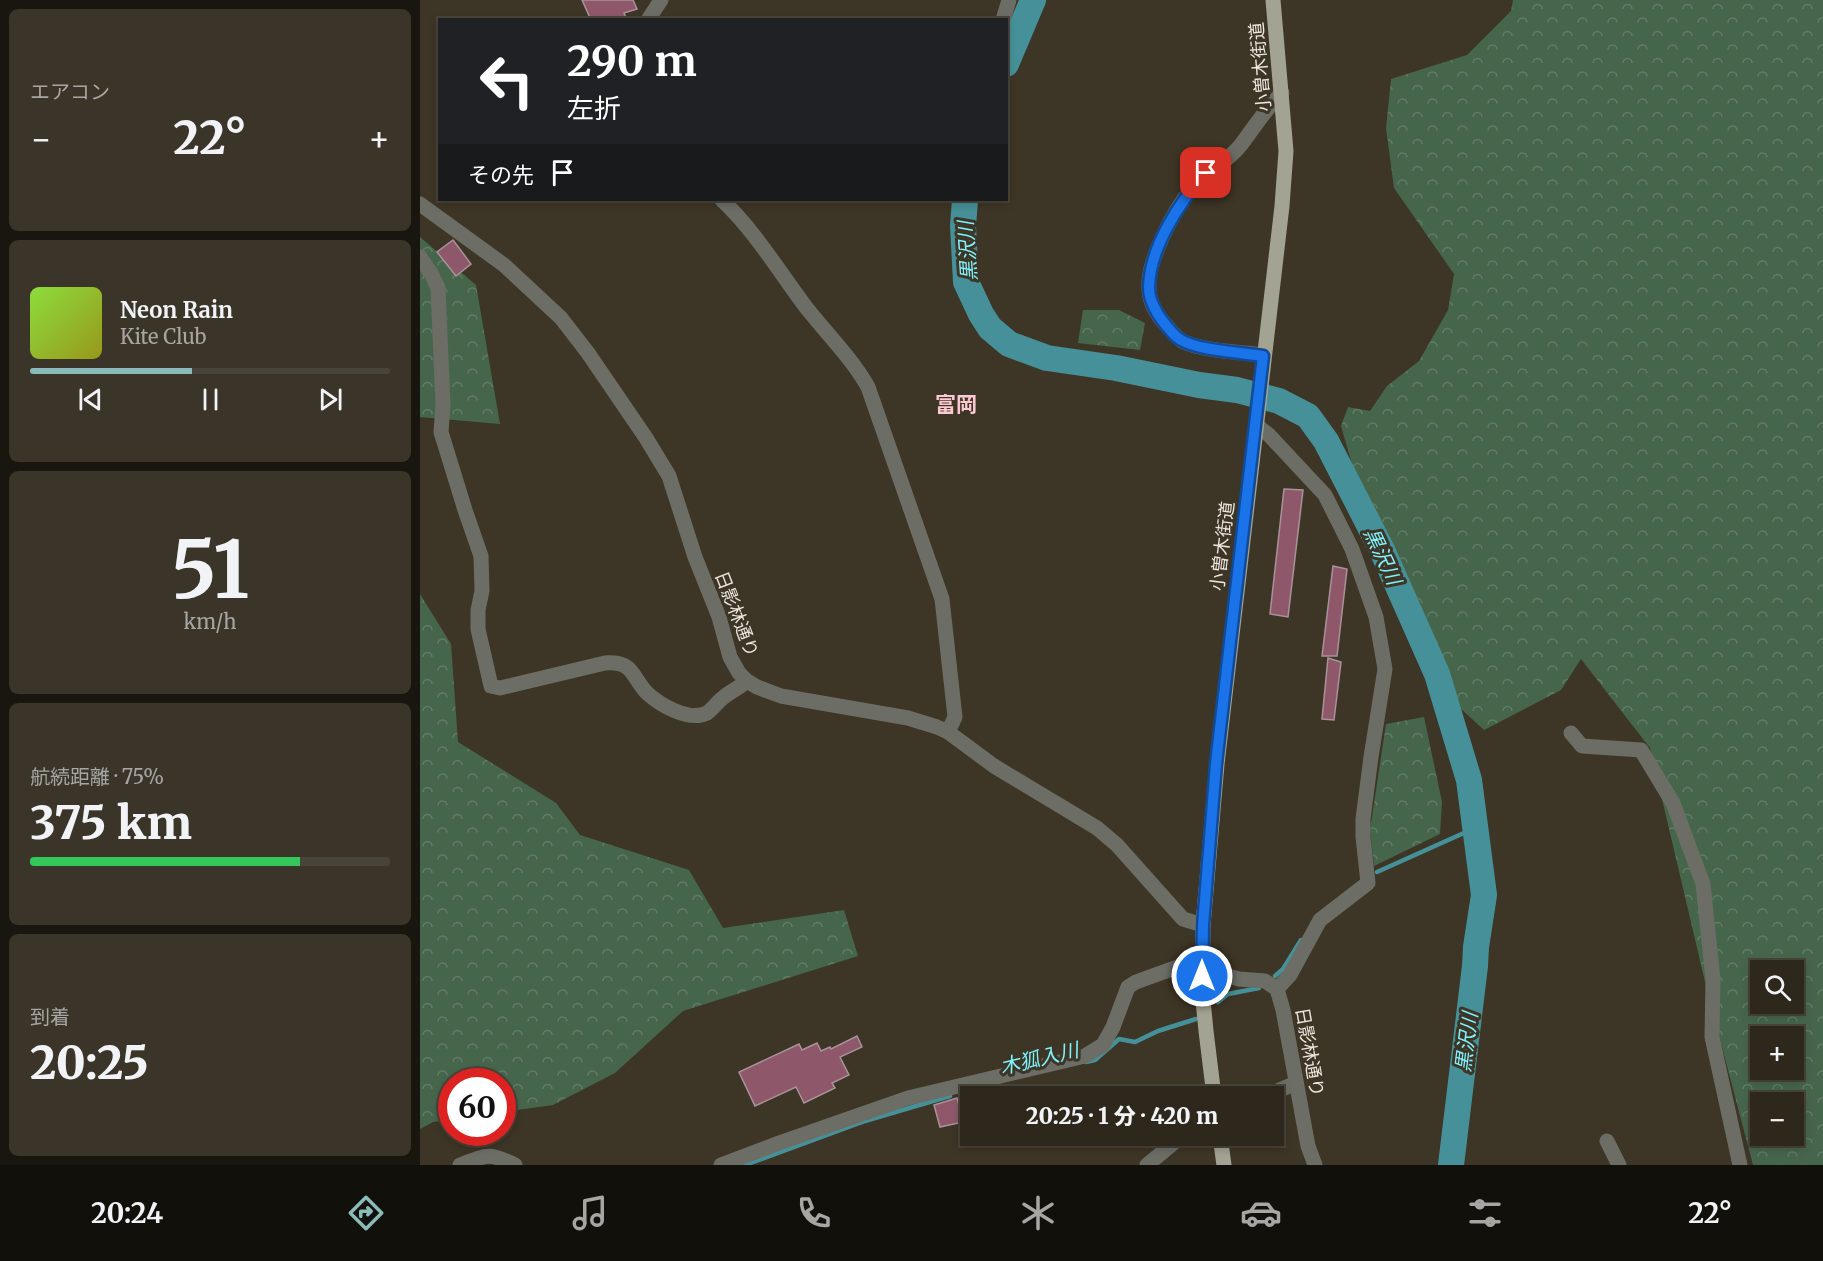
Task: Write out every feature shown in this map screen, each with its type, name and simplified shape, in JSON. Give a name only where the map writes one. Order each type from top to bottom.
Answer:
[{"type":"main road","name":"小曽木街道","points":[[1214,1086],[1206,1031],[1201,963],[1203,925],[1216,764],[1282,206],[1286,151],[1273,0]]},
{"type":"main road","points":[[1221,1146],[1224,1165]]},
{"type":"street","points":[[649,18],[661,0]]},
{"type":"street","points":[[1004,18],[1009,0]]},
{"type":"street","points":[[1263,356],[1194,346],[1180,339],[1157,313],[1149,289],[1151,269],[1159,245],[1183,200],[1206,173],[1239,147],[1282,93]]},
{"type":"street","points":[[723,201],[740,217],[805,306],[857,369],[868,387],[942,599],[955,717],[948,732]]},
{"type":"street","name":"日影林通り","points":[[430,204],[504,265],[561,318],[588,353],[646,438],[669,476],[695,557],[719,617],[730,657],[739,673],[747,681],[756,687],[781,696],[908,718],[948,732],[994,766],[1097,828],[1117,845],[1183,919],[1203,925]]},
{"type":"street","points":[[420,257],[438,288],[443,383],[441,432],[481,556],[482,591],[478,610],[478,629],[491,686],[500,688],[616,662],[630,669],[646,692],[664,705],[689,715],[699,715],[708,712],[725,696],[747,681]]},
{"type":"street","points":[[1256,422],[1325,495],[1352,549],[1376,617],[1385,669],[1363,819],[1368,883],[1320,920],[1290,975],[1277,989]]},
{"type":"street","points":[[1571,733],[1582,746],[1641,750],[1673,803],[1703,884],[1713,979],[1712,1037],[1740,1165]]},
{"type":"street","points":[[722,1165],[908,1098],[1084,1056],[1098,1049],[1109,1036],[1128,987],[1177,966],[1191,962],[1201,963]]},
{"type":"street","name":"日影林通り","points":[[1201,963],[1221,974],[1239,979],[1265,981],[1277,989],[1283,1010],[1308,1146],[1315,1165]]},
{"type":"street","points":[[1284,1088],[1296,1083]]},
{"type":"street","points":[[1607,1141],[1619,1165]]},
{"type":"street","points":[[1147,1165],[1170,1146]]},
{"type":"street","points":[[460,1165],[483,1156],[490,1156],[515,1165]]},
{"type":"green space","points":[[1513,0],[1823,0],[1823,1165],[1753,1165],[1706,986],[1650,748],[1581,659],[1561,690],[1484,730],[1447,696],[1360,492],[1341,426],[1348,407],[1370,411],[1387,386],[1419,361],[1448,310],[1454,274],[1394,188],[1386,128],[1391,79],[1467,55],[1511,11]]},
{"type":"green space","points":[[420,237],[476,285],[500,424],[420,417]]},
{"type":"green space","points":[[1083,310],[1119,310],[1145,323],[1140,350],[1078,343]]},
{"type":"green space","points":[[420,594],[451,644],[458,742],[556,803],[580,835],[689,870],[723,928],[844,910],[858,956],[683,1011],[615,1073],[553,1105],[516,1110],[516,1068],[438,1068],[438,1121],[420,1129]]},
{"type":"green space","points":[[1424,717],[1442,802],[1440,834],[1374,866],[1370,830],[1386,724]]},
{"type":"building","points":[[582,0],[633,0],[637,9],[624,13],[626,18],[590,18]]},
{"type":"building","points":[[453,240],[471,264],[456,276],[437,252]]},
{"type":"building","points":[[1284,489],[1303,490],[1288,617],[1270,614]]},
{"type":"building","points":[[1333,566],[1347,569],[1337,656],[1322,656]]},
{"type":"building","points":[[1328,658],[1341,662],[1334,720],[1322,719]]},
{"type":"building","points":[[857,1036],[862,1047],[840,1057],[849,1075],[832,1083],[835,1088],[804,1103],[796,1087],[755,1106],[739,1072],[799,1044],[802,1050],[817,1043],[821,1051],[830,1047],[831,1049]]},
{"type":"building","points":[[957,1098],[960,1123],[940,1127],[934,1105]]},
{"type":"waterway","name":"黒沢川","points":[[1008,59],[1033,0]]},
{"type":"waterway","name":"黒沢川","points":[[965,201],[963,226],[966,282],[990,328],[1009,344],[1047,358],[1237,390],[1279,401],[1308,416],[1326,441],[1382,550],[1437,674],[1469,780],[1484,895],[1451,1165]]},
{"type":"waterway","name":"木狐入川","points":[[1377,872],[1475,828]]},
{"type":"waterway","name":"木狐入川","points":[[1275,976],[1283,969],[1301,940]]},
{"type":"waterway","name":"木狐入川","points":[[1218,1002],[1228,994],[1259,988]]},
{"type":"waterway","name":"木狐入川","points":[[1086,1062],[1095,1060],[1119,1039],[1135,1042],[1158,1031],[1196,1019]]},
{"type":"waterway","name":"木狐入川","points":[[745,1165],[865,1121],[950,1096]]},
{"type":"district","name":"富岡","points":[[956,404]]},
{"type":"route","points":[[1202,976],[1203,925],[1216,764],[1263,356],[1194,346],[1180,339],[1169,329],[1153,306],[1149,289],[1151,269],[1159,245],[1183,200],[1206,173]]}]
